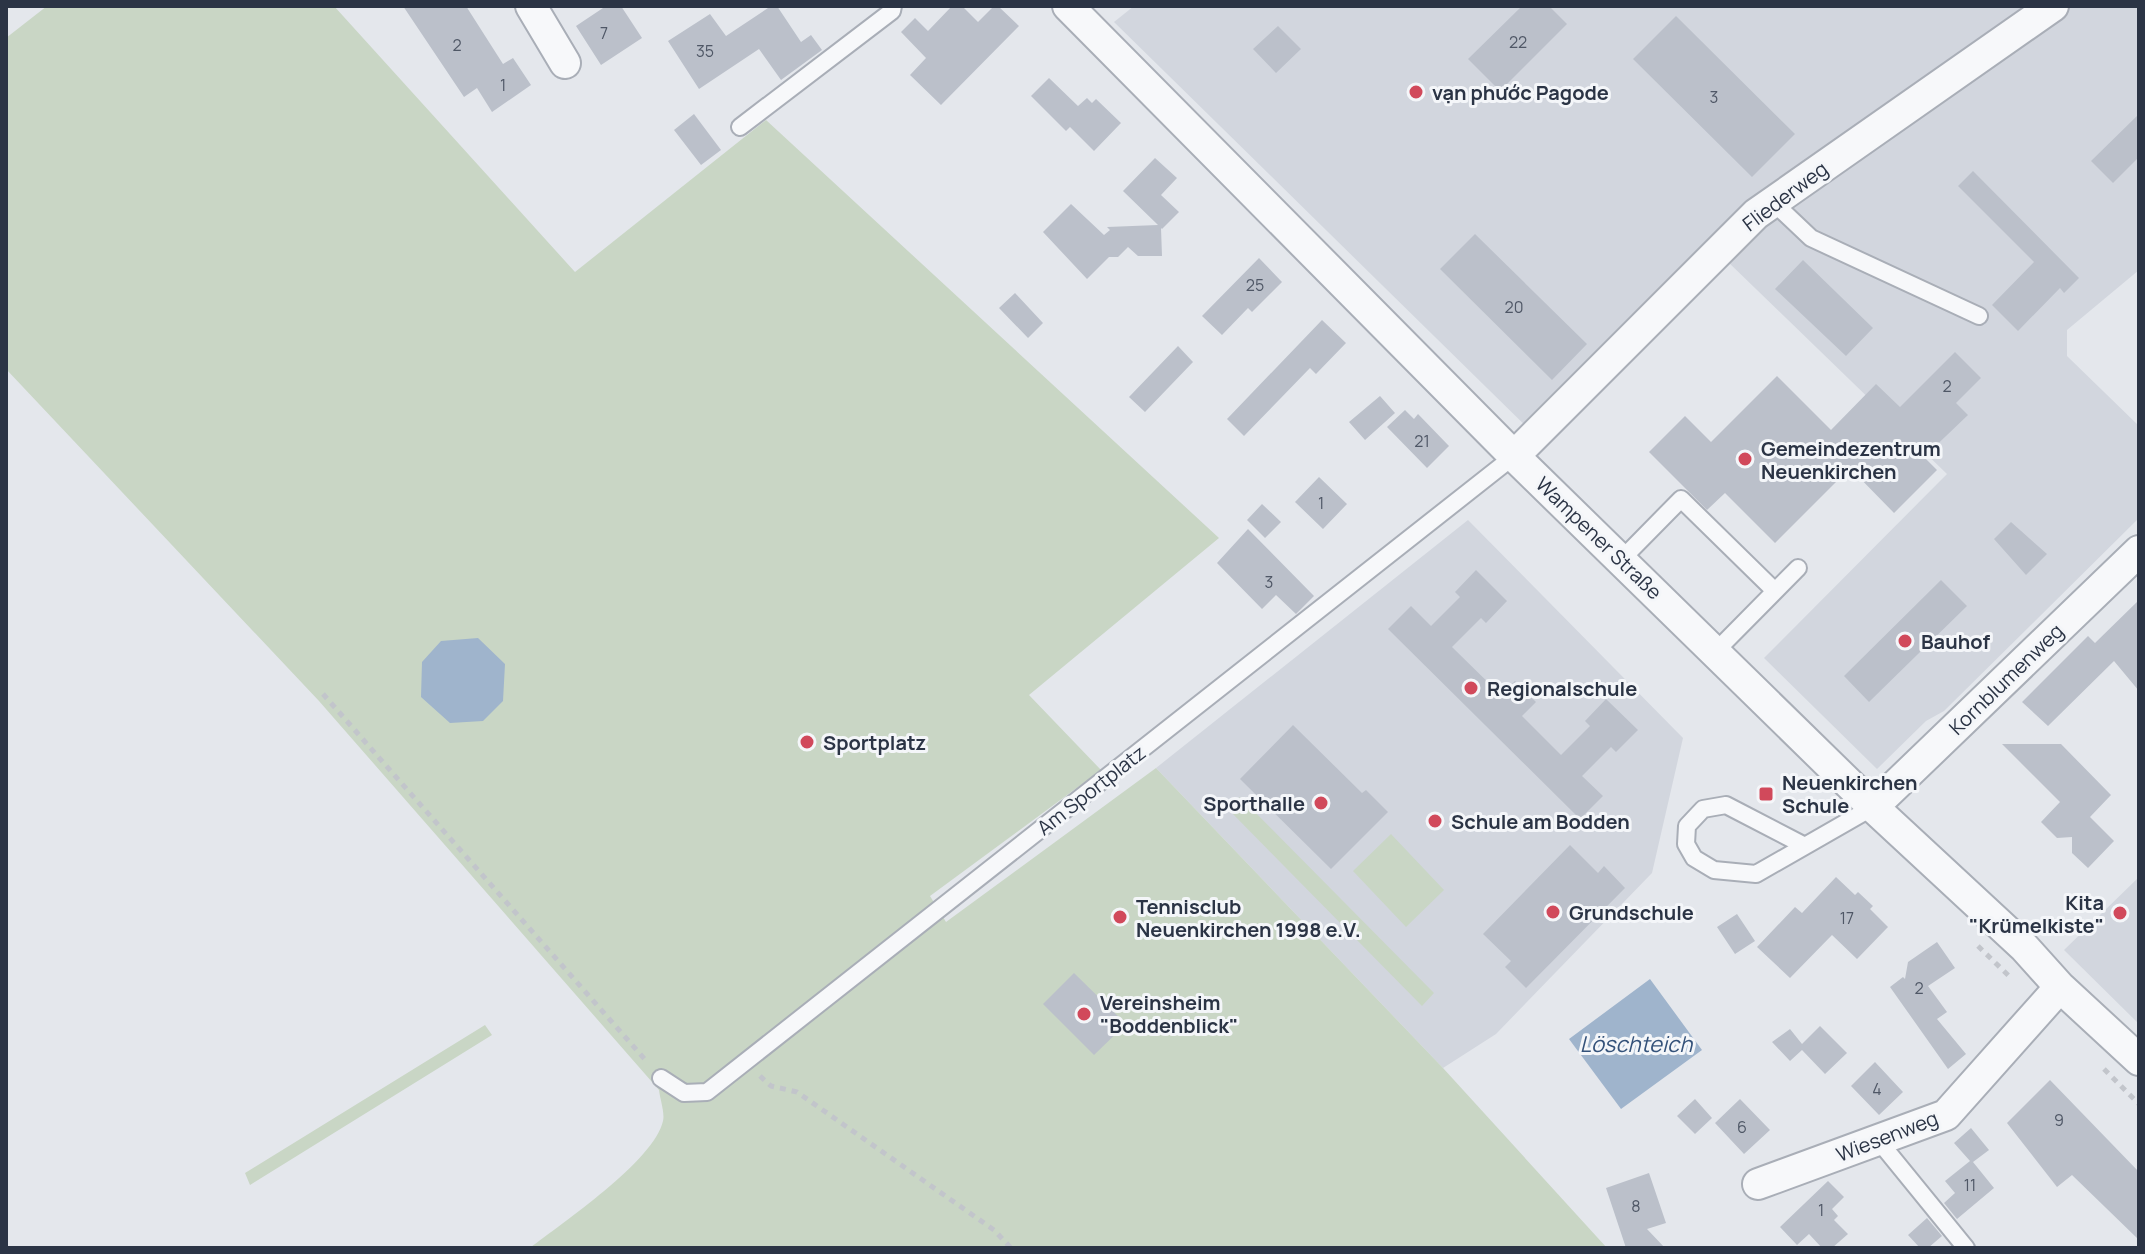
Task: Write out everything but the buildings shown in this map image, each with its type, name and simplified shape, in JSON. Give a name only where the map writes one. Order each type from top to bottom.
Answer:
[{"type":"street","points":[[531,6],[565,63]]},
{"type":"street","name":"Wampener Straße","points":[[1068,6],[1514,456],[1873,807],[2024,947],[2060,987],[2139,1060]]},
{"type":"street","name":"Fliederweg","points":[[1514,456],[1756,214],[2053,6]]},
{"type":"street","name":"Kornblumenweg","points":[[1873,807],[2139,551]]},
{"type":"street","name":"Wiesenweg","points":[[1758,1184],[1946,1115],[2060,987]]},
{"type":"lane","points":[[740,127],[892,11],[893,6]]},
{"type":"lane","points":[[1773,202],[1811,238],[1979,316]]},
{"type":"lane","name":"Am Sportplatz","points":[[661,1078],[684,1093],[707,1092],[1514,456]]},
{"type":"lane","points":[[1621,560],[1681,499],[1775,591]]},
{"type":"lane","points":[[1715,652],[1798,568]]},
{"type":"lane","points":[[1805,846],[1726,805],[1703,809],[1687,826],[1686,844],[1694,858],[1714,870],[1756,874],[1805,846],[1873,807]]},
{"type":"lane","points":[[1878,1140],[1966,1248]]},
{"type":"path","points":[[323,694],[661,1078]]},
{"type":"path","points":[[744,1063],[771,1086],[797,1092],[994,1230],[1011,1248]]},
{"type":"shaded area","points":[[1134,6],[2139,6],[2139,270],[2067,330],[2067,356],[2139,426],[2139,518],[1944,711],[1926,721],[1877,769],[1764,658],[1947,474],[1726,260],[1545,445],[1114,22]]},
{"type":"shaded area","name":"Schule am Bodden","points":[[1468,520],[1683,738],[1652,873],[1496,1034],[1443,1068],[1156,768]]},
{"type":"shaded area","name":"Kita \"Krümelkiste\"","points":[[2139,877],[2139,1024],[2064,950]]},
{"type":"green space","points":[[47,6],[334,6],[575,272],[766,120],[1219,538],[1029,695],[1101,770],[930,896],[946,922],[1156,768],[1443,1068],[1607,1248],[530,1248],[605,1190],[643,1154],[663,1121],[659,1090],[319,701],[6,369],[6,38]]},
{"type":"green space","points":[[1240,797],[1434,993],[1422,1006],[1228,809]]},
{"type":"green space","points":[[1391,834],[1444,890],[1406,927],[1353,871]]},
{"type":"green space","points":[[485,1025],[492,1035],[250,1185],[245,1173]]},
{"type":"water","points":[[478,638],[505,664],[503,701],[483,721],[450,723],[421,697],[422,662],[441,641]]},
{"type":"water","name":"Löschteich","points":[[1650,979],[1702,1050],[1621,1109],[1569,1039]]},
{"type":"place","name":"vạn phước Pagode","points":[[1416,92]]},
{"type":"place","name":"Gemeindezentrum Neuenkirchen","points":[[1745,459]]},
{"type":"place","name":"Bauhof","points":[[1905,641]]},
{"type":"place","name":"Regionalschule","points":[[1471,688]]},
{"type":"place","name":"Sportplatz","points":[[807,742]]},
{"type":"place","name":"Neuenkirchen Schule","points":[[1766,794]]},
{"type":"place","name":"Sporthalle","points":[[1321,803]]},
{"type":"place","name":"Schule am Bodden","points":[[1435,821]]},
{"type":"place","name":"Grundschule","points":[[1553,912]]},
{"type":"place","name":"Kita \"Krümelkiste\"","points":[[2120,913]]},
{"type":"place","name":"Tennisclub Neuenkirchen 1998 e.V.","points":[[1120,917]]},
{"type":"place","name":"Vereinsheim \"Boddenblick\"","points":[[1084,1014]]}]
